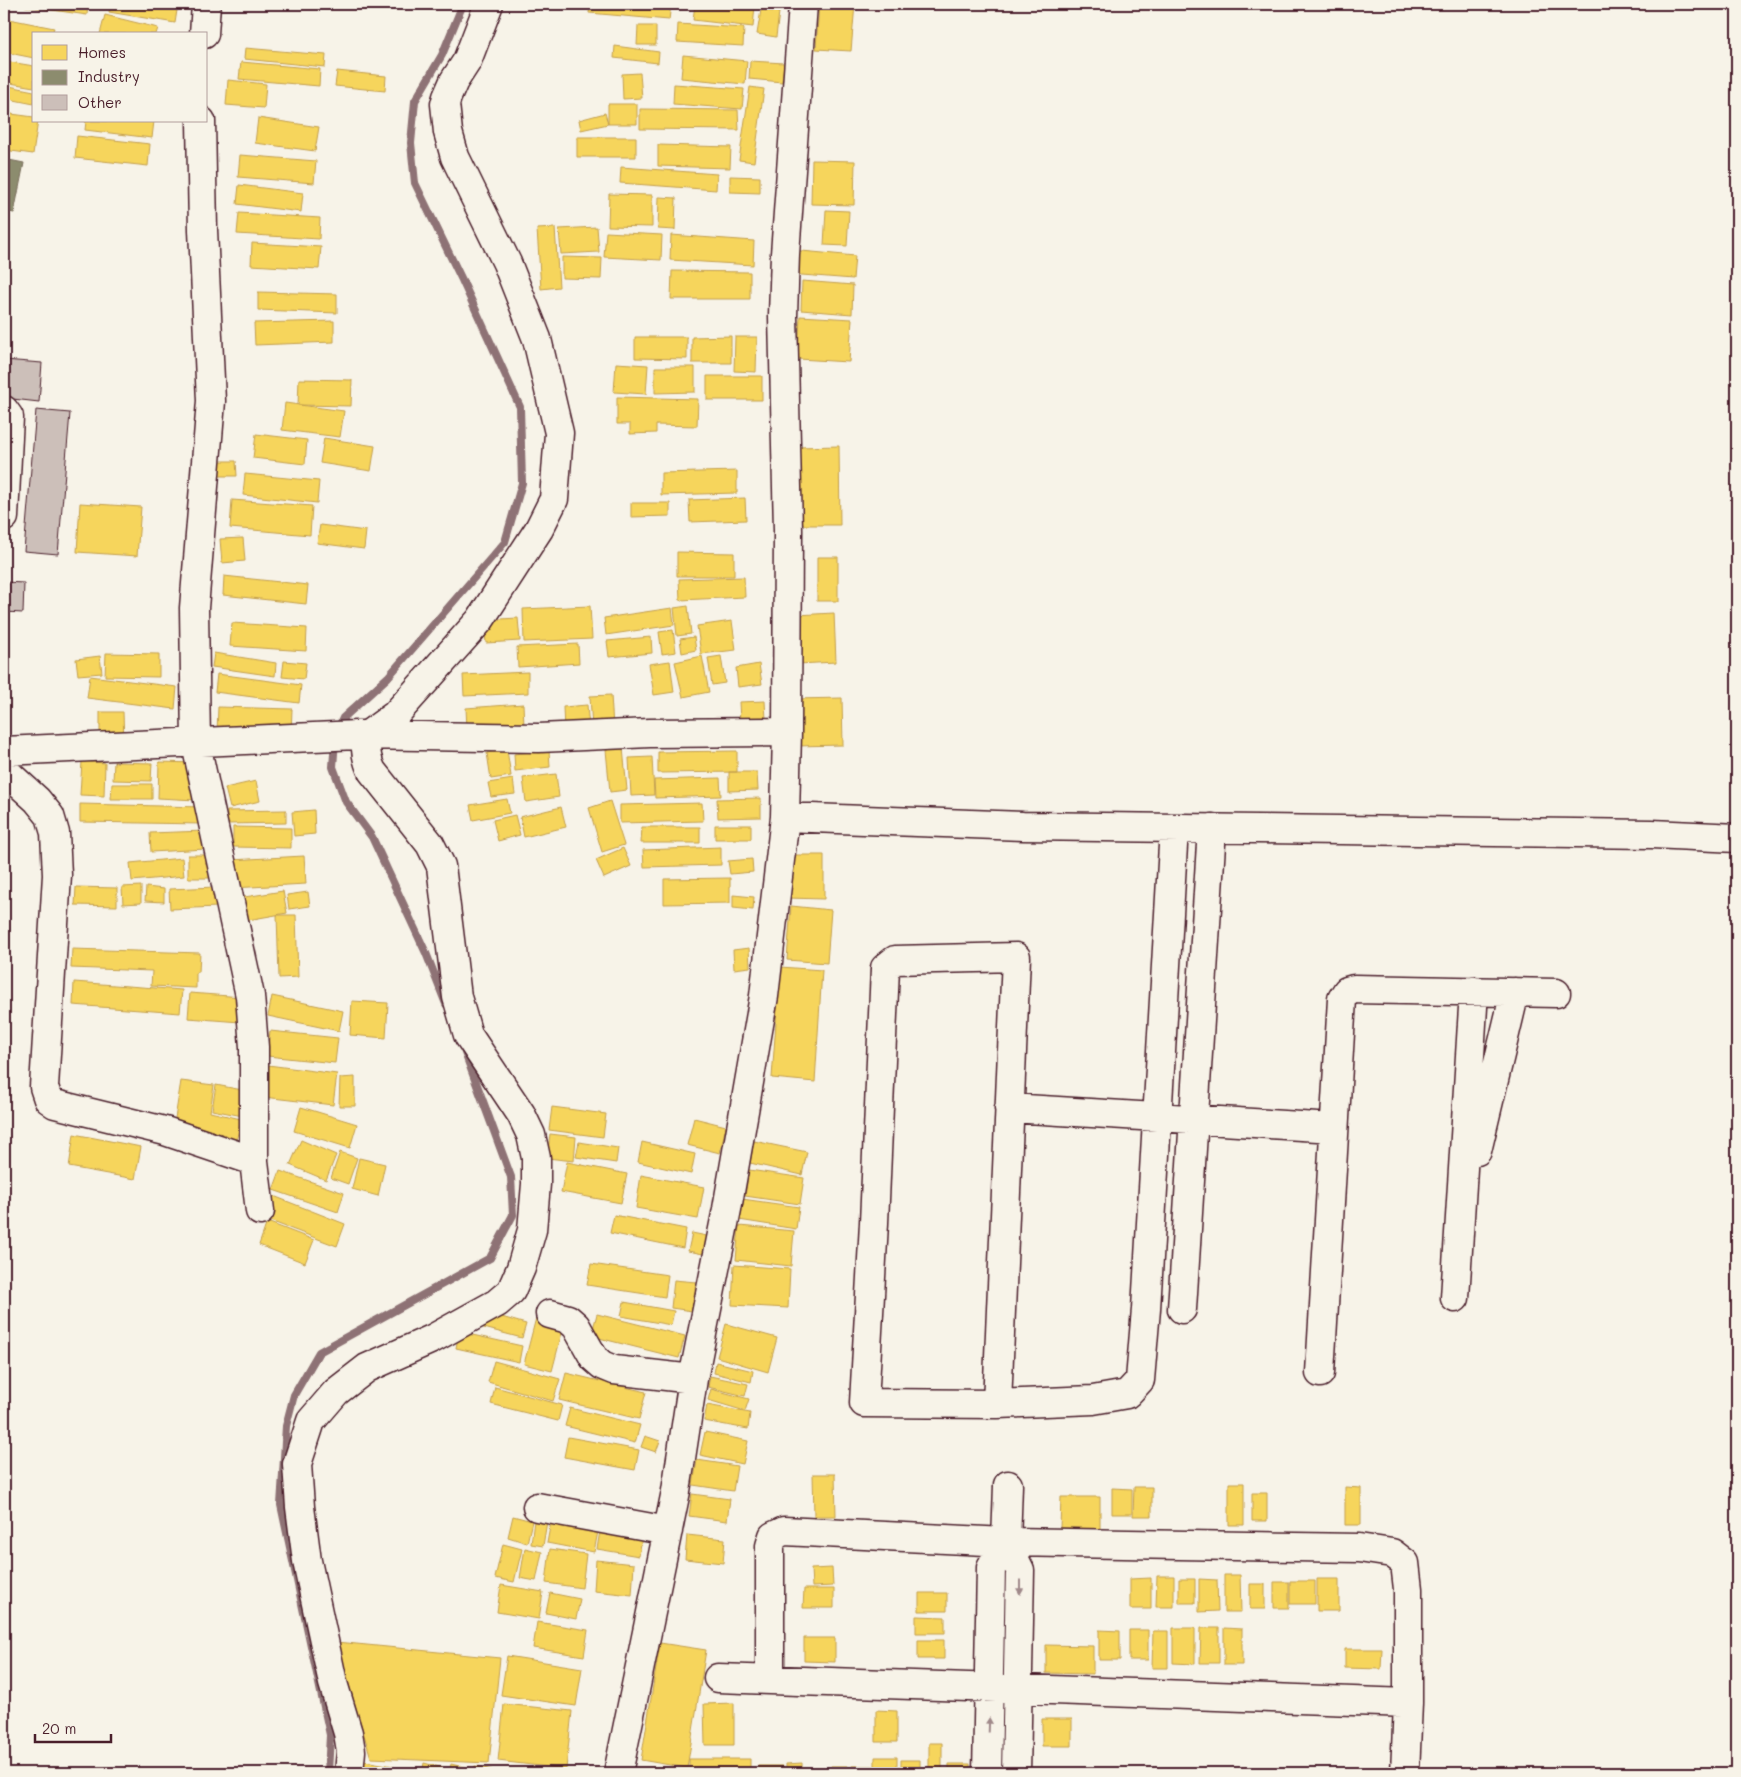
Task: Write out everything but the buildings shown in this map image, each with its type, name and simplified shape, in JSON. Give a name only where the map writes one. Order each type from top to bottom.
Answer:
[{"type":"street","points":[[204,32],[206,4]]},
{"type":"street","points":[[362,736],[395,715],[480,620],[539,529],[554,499],[559,433],[537,339],[507,263],[454,157],[448,132],[445,104],[447,97],[454,81],[467,61],[489,4]]},
{"type":"street","points":[[618,1773],[676,1491],[693,1378],[727,1208],[764,996],[785,817],[788,530],[783,316],[785,254],[803,4]]},
{"type":"street","points":[[201,122],[203,230],[211,400],[194,608],[196,744],[250,996],[254,1047],[254,1161],[260,1211]]},
{"type":"street","points":[[4,410],[9,417],[4,517]]},
{"type":"street","points":[[4,751],[362,736],[539,738],[650,733],[787,732]]},
{"type":"street","points":[[349,1773],[351,1751],[348,1733],[333,1683],[308,1561],[300,1507],[297,1464],[311,1421],[336,1392],[366,1368],[432,1339],[497,1303],[511,1290],[521,1268],[532,1230],[536,1184],[536,1158],[531,1135],[521,1114],[468,1035],[457,997],[441,866],[430,844],[372,771],[367,760],[362,736]]},
{"type":"street","points":[[4,770],[37,800],[50,816],[55,832],[57,875],[44,1088],[48,1099],[55,1104],[165,1131],[254,1161]]},
{"type":"street","points":[[785,817],[1023,826],[1652,834],[1737,838]]},
{"type":"street","points":[[997,1404],[1016,957],[895,960],[885,968],[875,1213],[864,1403],[997,1404],[1093,1400],[1127,1394],[1140,1380],[1174,828]]},
{"type":"street","points":[[1182,1309],[1212,828]]},
{"type":"street","points":[[1320,1373],[1342,999],[1347,991],[1354,989],[1556,993]]},
{"type":"street","points":[[1455,1298],[1474,991]]},
{"type":"street","points":[[1460,1223],[1515,992]]},
{"type":"street","points":[[1009,1108],[1334,1128]]},
{"type":"street","points":[[550,1314],[568,1319],[576,1326],[594,1358],[602,1365],[614,1370],[693,1378]]},
{"type":"street","points":[[1008,1485],[1006,1542],[1020,1570],[1016,1773]]},
{"type":"street","points":[[537,1507],[668,1530]]},
{"type":"street","points":[[770,1680],[770,1546],[774,1536],[784,1531],[1006,1542],[1359,1548],[1392,1553],[1405,1563],[1408,1589],[1408,1703],[1405,1773]]},
{"type":"street","points":[[987,1773],[991,1567],[1006,1542]]},
{"type":"street","points":[[718,1678],[1408,1703]]},
{"type":"waterway","points":[[338,729],[343,718],[388,677],[505,542],[522,483],[520,407],[415,183],[411,143],[415,101],[442,55],[463,4]]},
{"type":"waterway","points":[[335,740],[333,767],[346,802],[372,837],[426,953],[446,1004]]},
{"type":"waterway","points":[[328,1773],[330,1735],[281,1505],[286,1426],[294,1395],[319,1352],[490,1258],[513,1215],[511,1177],[464,1050]]}]
